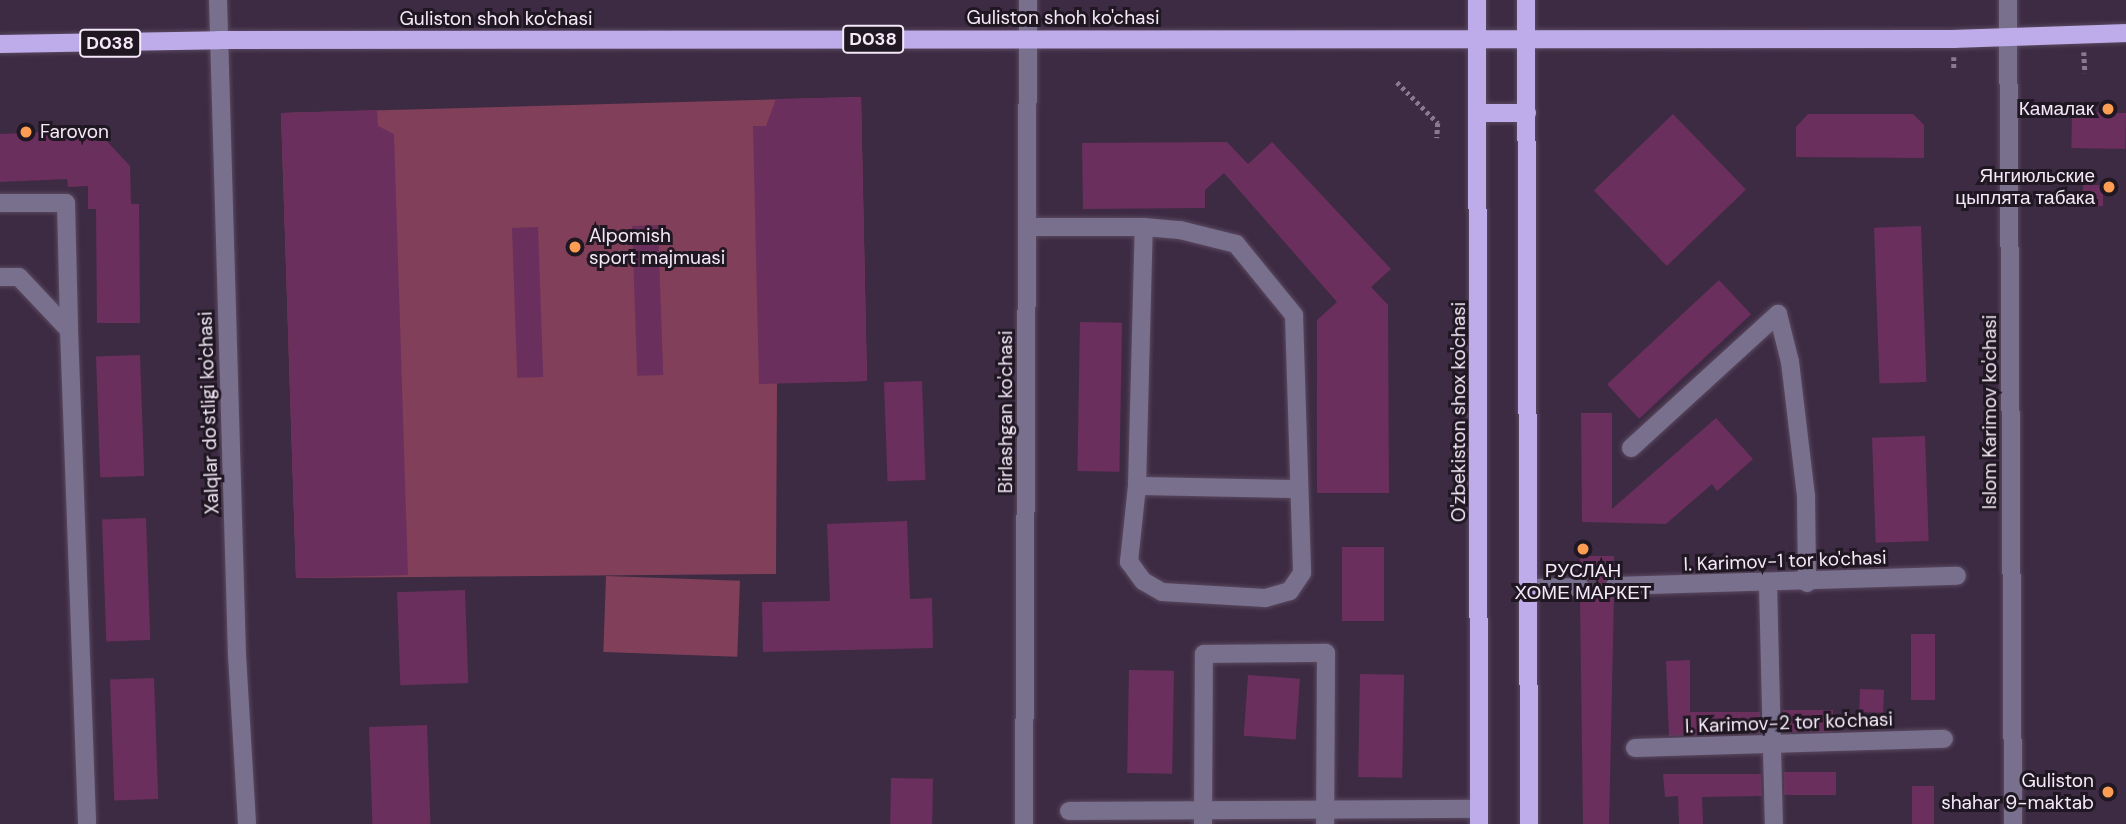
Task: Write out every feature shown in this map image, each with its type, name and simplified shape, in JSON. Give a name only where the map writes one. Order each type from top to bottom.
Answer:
[{"type":"main road","name":"O'zbekiston shox ko'chasi","points":[[1477,0],[1480,113],[1479,817]]},
{"type":"main road","points":[[1526,0],[1529,824]]},
{"type":"main road","name":"Guliston shoh ko'chasi","points":[[0,44],[219,40],[2008,37],[2126,33]]},
{"type":"main road","points":[[1480,113],[1527,113]]},
{"type":"street","name":"Xalqlar do'stligi ko'chasi","points":[[218,0],[237,641],[247,824]]},
{"type":"street","name":"Birlashgan ko'chasi","points":[[1024,824],[1028,0]]},
{"type":"street","name":"Islom Karimov ko'chasi","points":[[2008,0],[2013,824]]},
{"type":"street","points":[[0,203],[66,203],[87,824]]},
{"type":"street","points":[[1028,227],[1144,227],[1180,230],[1236,244],[1294,315],[1296,489],[1302,573],[1290,591],[1265,598],[1162,592],[1143,581],[1129,562],[1137,486],[1144,227]]},
{"type":"street","points":[[0,276],[19,277],[69,330]]},
{"type":"street","points":[[1631,448],[1778,314],[1790,362],[1806,496],[1807,583]]},
{"type":"street","points":[[1137,486],[1296,489]]},
{"type":"street","name":"I. Karimov-1 tor ko'chasi","points":[[1615,586],[1807,583],[1956,576]]},
{"type":"street","points":[[1768,584],[1775,744],[1774,824]]},
{"type":"street","points":[[1528,589],[1580,587]]},
{"type":"street","points":[[1203,817],[1204,654],[1326,653],[1325,817]]},
{"type":"street","name":"I. Karimov-2 tor ko'chasi","points":[[1635,748],[1944,739]]},
{"type":"street","points":[[1069,811],[1203,817],[1479,817]]},
{"type":"path","points":[[1398,82],[1438,123],[1437,138]]},
{"type":"shaded area","name":"Alpomish sport majmuasi","points":[[861,97],[867,381],[777,383],[776,574],[296,578],[281,113]]},
{"type":"shaded area","points":[[606,576],[740,581],[737,657],[603,652]]},
{"type":"building","points":[[861,97],[867,381],[759,384],[753,126],[766,126],[776,99]]},
{"type":"building","points":[[377,110],[378,126],[394,134],[408,575],[296,578],[281,113]]},
{"type":"building","points":[[2072,112],[2126,113],[2125,149],[2071,148]]},
{"type":"building","points":[[1673,114],[1746,190],[1667,266],[1594,190]]},
{"type":"building","points":[[1808,114],[1913,114],[1924,125],[1924,158],[1796,157],[1796,127]]},
{"type":"building","points":[[66,131],[66,139],[103,137],[130,166],[131,204],[139,204],[140,323],[97,323],[96,209],[88,209],[88,186],[68,187],[67,179],[0,182],[0,134]]},
{"type":"building","points":[[1227,142],[1248,164],[1272,142],[1391,269],[1371,287],[1388,305],[1389,493],[1317,493],[1317,320],[1337,302],[1224,173],[1205,190],[1205,208],[1083,209],[1082,143]]},
{"type":"building","points":[[2083,185],[2103,185],[2103,206],[2083,206]]},
{"type":"building","points":[[658,225],[663,375],[637,376],[632,226]]},
{"type":"building","points":[[1921,226],[1926,382],[1879,384],[1874,228]]},
{"type":"building","points":[[538,227],[543,377],[517,378],[512,228]]},
{"type":"building","points":[[1719,280],[1751,314],[1639,419],[1607,384]]},
{"type":"building","points":[[1080,322],[1122,323],[1119,472],[1077,471]]},
{"type":"building","points":[[140,355],[144,476],[100,477],[96,357]]},
{"type":"building","points":[[922,381],[925,480],[887,481],[884,382]]},
{"type":"building","points":[[1581,413],[1612,413],[1612,509],[1716,418],[1753,459],[1717,491],[1712,484],[1666,524],[1582,522]]},
{"type":"building","points":[[1925,436],[1929,541],[1876,543],[1872,438]]},
{"type":"building","points":[[146,518],[150,640],[106,641],[102,520]]},
{"type":"building","points":[[907,521],[910,599],[932,598],[933,648],[763,652],[762,602],[830,601],[827,524]]},
{"type":"building","points":[[1342,547],[1384,547],[1384,621],[1342,621]]},
{"type":"building","points":[[1580,556],[1614,556],[1614,575],[1604,586],[1614,597],[1609,824],[1583,824],[1580,598],[1591,587],[1580,576]]},
{"type":"building","points":[[465,590],[468,683],[400,685],[397,592]]},
{"type":"building","points":[[1911,634],[1935,634],[1935,700],[1911,700]]},
{"type":"building","points":[[1690,660],[1690,712],[1760,712],[1760,733],[1669,736],[1666,661]]},
{"type":"building","points":[[1129,670],[1174,671],[1172,774],[1127,773]]},
{"type":"building","points":[[1360,674],[1404,675],[1402,778],[1358,777]]},
{"type":"building","points":[[1248,675],[1300,679],[1296,739],[1244,736]]},
{"type":"building","points":[[154,678],[158,799],[114,800],[110,680]]},
{"type":"building","points":[[1860,689],[1884,690],[1883,713],[1859,712]]},
{"type":"building","points":[[1783,710],[1833,710],[1833,732],[1783,732]]},
{"type":"building","points":[[427,725],[430,824],[372,824],[369,727]]},
{"type":"building","points":[[1784,772],[1836,772],[1836,795],[1784,795]]},
{"type":"building","points":[[1663,774],[1761,774],[1762,796],[1702,797],[1703,824],[1679,824],[1678,796],[1665,797]]},
{"type":"building","points":[[891,778],[933,779],[932,824],[890,824]]},
{"type":"building","points":[[1912,786],[1934,786],[1934,824],[1912,824]]},
{"type":"tunnel","points":[[1580,587],[1615,586]]},
{"type":"place","name":"Камалак","points":[[2108,109]]},
{"type":"place","name":"Farovon","points":[[26,132]]},
{"type":"place","name":"Янгиюльские цыплята табака","points":[[2109,187]]},
{"type":"place","name":"Alpomish sport majmuasi","points":[[575,247]]},
{"type":"place","name":"РУСЛАН ХОМЕ МАРКЕТ","points":[[1583,549]]},
{"type":"place","name":"Guliston shahar 9-maktab","points":[[2108,792]]}]
